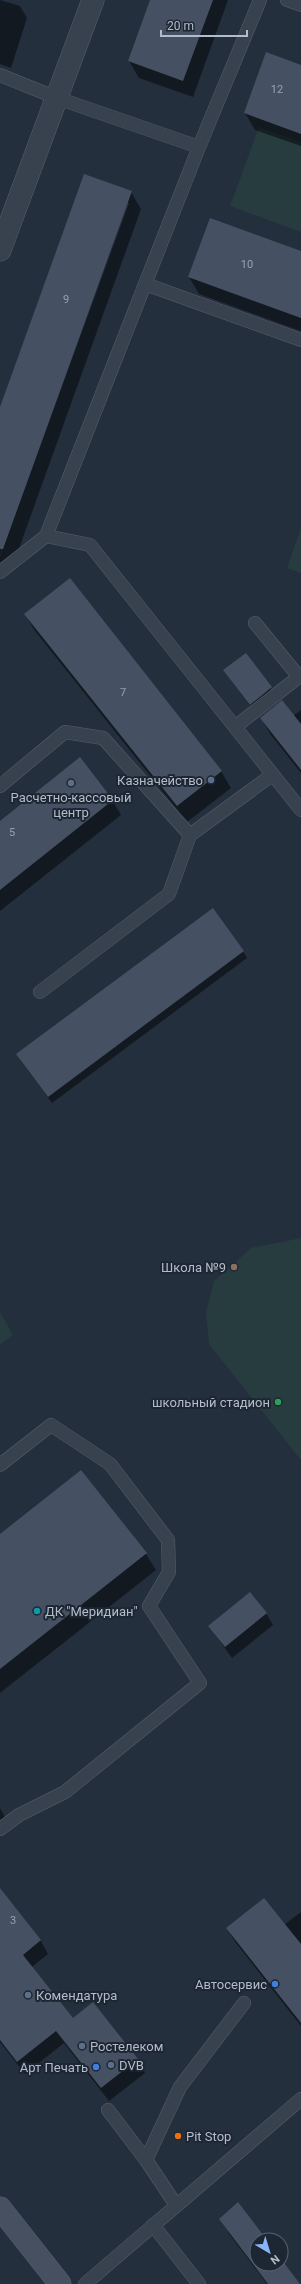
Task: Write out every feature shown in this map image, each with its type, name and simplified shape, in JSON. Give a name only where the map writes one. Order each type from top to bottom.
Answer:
[{"type":"main road","points":[[0,2208],[60,2284]]},
{"type":"street","points":[[0,250],[93,0]]},
{"type":"lane","points":[[0,572],[46,536],[199,147],[260,0]]},
{"type":"lane","points":[[287,0],[301,5]]},
{"type":"lane","points":[[0,75],[57,98],[199,147]]},
{"type":"lane","points":[[145,284],[301,340]]},
{"type":"lane","points":[[46,536],[90,545],[301,810]]},
{"type":"lane","points":[[234,727],[300,676],[255,623]]},
{"type":"lane","points":[[0,786],[66,732],[103,738],[190,835]]},
{"type":"lane","points":[[40,992],[169,894],[190,835],[272,775]]},
{"type":"lane","points":[[0,1466],[51,1425],[110,1464],[168,1540],[169,1572],[149,1606],[200,1683],[65,1792],[19,1815],[0,1829]]},
{"type":"lane","points":[[146,2160],[180,2087],[244,2003]]},
{"type":"lane","points":[[85,2284],[176,2205],[295,2110],[301,2099]]},
{"type":"lane","points":[[108,2110],[146,2160],[176,2205]]},
{"type":"lane","points":[[153,2225],[199,2284]]},
{"type":"green space","points":[[259,127],[301,142],[301,232],[230,206]]},
{"type":"green space","points":[[301,528],[301,573],[287,568]]},
{"type":"green space","name":"школьный стадион","points":[[301,1238],[301,1460],[209,1344],[206,1313],[214,1281],[251,1248]]},
{"type":"green space","points":[[0,1312],[13,1335],[0,1345]]},
{"type":"building","points":[[150,0],[213,0],[183,81],[128,61]]},
{"type":"building","points":[[266,52],[301,65],[301,134],[244,113]]},
{"type":"building","points":[[84,174],[132,191],[3,549],[0,549],[0,407]]},
{"type":"building","points":[[210,218],[301,251],[301,318],[188,277]]},
{"type":"building","points":[[70,578],[222,771],[177,806],[24,614]]},
{"type":"building","points":[[246,653],[272,687],[250,705],[223,670]]},
{"type":"building","points":[[282,700],[301,724],[301,770],[260,718]]},
{"type":"building","points":[[80,757],[113,800],[0,890],[0,821]]},
{"type":"building","points":[[213,908],[244,951],[48,1097],[16,1054]]},
{"type":"building","name":"ДК \"Меридиан\"","points":[[81,1470],[147,1553],[0,1669],[0,1534]]},
{"type":"building","points":[[250,1592],[267,1613],[225,1647],[208,1626]]},
{"type":"building","points":[[0,1888],[41,1940],[23,1955],[73,2018],[93,2002],[138,2059],[101,2088],[56,2031],[17,2062],[0,2040]]},
{"type":"building","points":[[264,1898],[301,1944],[301,2023],[226,1928]]},
{"type":"building","points":[[238,2202],[261,2232],[249,2232],[249,2259],[219,2219]]},
{"type":"building","points":[[289,2270],[300,2284],[268,2284],[259,2272],[289,2272]]},
{"type":"place","name":"Казначейство","points":[[211,780]]},
{"type":"place","name":"Расчетно-кассовый центр","points":[[71,783]]},
{"type":"place","name":"Школа №9","points":[[234,1267]]},
{"type":"place","name":"школьный стадион","points":[[278,1402]]},
{"type":"place","name":"ДК \"Меридиан\"","points":[[37,1611]]},
{"type":"place","name":"Автосервис","points":[[275,1984]]},
{"type":"place","name":"Комендатура","points":[[28,1995]]},
{"type":"place","name":"Ростелеком","points":[[82,2046]]},
{"type":"place","name":"DVB","points":[[111,2065]]},
{"type":"place","name":"Арт Печать","points":[[96,2067]]},
{"type":"place","name":"Pit Stop","points":[[178,2136]]}]
